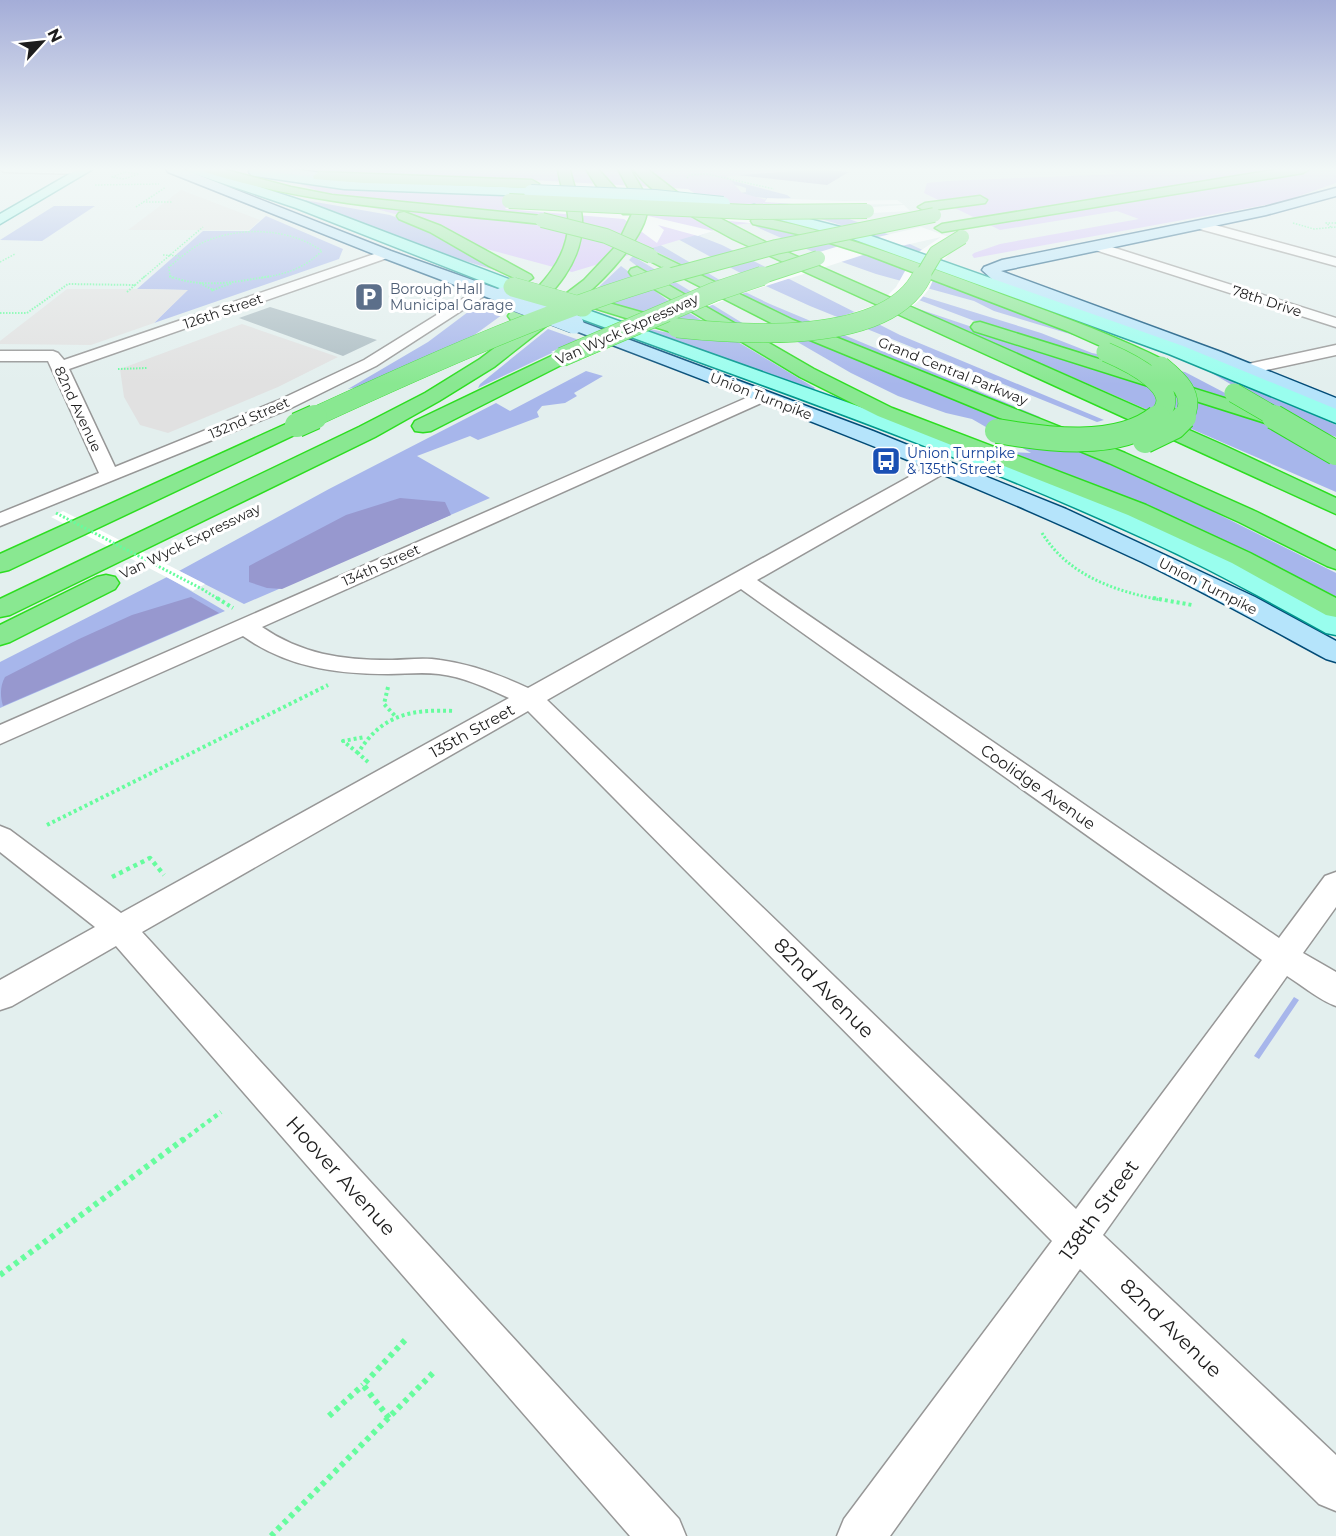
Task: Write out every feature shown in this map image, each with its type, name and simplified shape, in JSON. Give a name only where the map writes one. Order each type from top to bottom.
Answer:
[{"type":"highway","points":[[455,241],[495,264],[514,288],[585,312],[646,324],[733,333],[779,333],[830,327],[870,318],[888,311],[909,297],[934,256],[957,241]]},
{"type":"highway","points":[[0,585],[363,416],[439,371],[492,336],[544,293],[567,258],[572,241]]},
{"type":"highway","points":[[605,241],[637,272],[786,361],[848,394],[903,420],[1137,510],[1224,550],[1336,609]]},
{"type":"highway","points":[[617,241],[787,324],[1117,458],[1216,502],[1336,561]]},
{"type":"highway","points":[[0,609],[367,432],[422,403],[487,363],[590,283],[627,241]]},
{"type":"highway","points":[[723,241],[908,331],[1336,512]]},
{"type":"highway","name":"Grand Central Parkway","points":[[753,241],[900,310],[1233,458],[1336,507]]},
{"type":"highway","points":[[779,241],[898,296],[949,316],[1252,412],[1336,443]]},
{"type":"highway","name":"Van Wyck Expressway","points":[[0,564],[297,425],[475,346],[622,291],[803,241]]},
{"type":"highway","points":[[843,241],[1094,336],[1160,366],[1184,388],[1189,401],[1186,416],[1174,428],[1143,441],[1100,449],[1064,450],[1024,446],[942,427],[848,394]]},
{"type":"highway","name":"Van Wyck Expressway","points":[[0,636],[562,357],[641,321],[748,280],[855,248],[869,241]]},
{"type":"highway","name":"Grand Central Parkway","points":[[685,251],[796,307],[1131,444],[1336,540]]},
{"type":"highway","points":[[800,251],[858,272]]},
{"type":"highway","points":[[651,256],[684,281],[856,382],[917,408],[980,427],[1035,437],[1082,439],[1125,433],[1152,422],[1163,411],[1165,404],[1163,390],[1142,371],[1106,352],[979,310]]},
{"type":"highway","points":[[993,280],[1143,347],[1234,393],[1336,453]]},
{"type":"highway","points":[[890,282],[925,293]]},
{"type":"main road","points":[[370,241],[388,247]]},
{"type":"main road","name":"Union Turnpike","points":[[375,241],[485,291],[514,288]]},
{"type":"main road","points":[[873,241],[1248,369],[1336,405]]},
{"type":"main road","points":[[993,280],[990,270],[1002,265],[1122,241]]},
{"type":"main road","name":"Union Turnpike","points":[[388,247],[585,312],[1116,515],[1210,566],[1335,644]]},
{"type":"main road","points":[[993,280],[1176,350],[1336,417]]},
{"type":"main road","name":"Union Turnpike","points":[[585,312],[762,396],[943,466],[1113,538],[1335,644]]},
{"type":"street","points":[[1258,241],[1336,262]]},
{"type":"street","name":"78th Drive","points":[[1096,246],[1336,323]]},
{"type":"street","name":"126th Street","points":[[60,367],[388,247]]},
{"type":"street","name":"132nd Street","points":[[0,520],[283,405],[370,363],[485,291]]},
{"type":"street","points":[[1248,369],[1336,350]]},
{"type":"street","name":"82nd Avenue","points":[[0,356],[53,357],[60,367],[110,477]]},
{"type":"street","name":"134th Street","points":[[0,735],[240,618],[762,396]]},
{"type":"street","name":"135th Street","points":[[0,996],[943,466]]},
{"type":"street","name":"Coolidge Avenue","points":[[741,579],[1282,957],[1330,985],[1336,992]]},
{"type":"street","name":"82nd Avenue","points":[[240,618],[272,646],[298,657],[332,666],[439,667],[494,681],[530,698],[1078,1239],[1336,1487]]},
{"type":"street","name":"Hoover Avenue","points":[[0,837],[120,929],[663,1536]]},
{"type":"street","name":"138th Street","points":[[861,1536],[1336,884]]},
{"type":"path","points":[[127,292],[186,241]]},
{"type":"path","points":[[207,241],[199,243],[169,267],[170,276],[192,283],[237,282],[278,275],[307,265],[322,251],[309,241]]},
{"type":"path","points":[[0,262],[15,254]]},
{"type":"path","points":[[163,255],[181,256]]},
{"type":"path","points":[[213,290],[237,282]]},
{"type":"path","points":[[0,313],[27,313],[68,284],[135,285]]},
{"type":"path","points":[[120,369],[147,368]]},
{"type":"path","points":[[56,513],[202,589],[240,618]]},
{"type":"path","points":[[1042,532],[1046,543],[1065,562],[1090,578],[1128,592],[1173,603],[1202,607]]},
{"type":"path","points":[[46,825],[336,680]]},
{"type":"path","points":[[390,681],[384,704],[396,717]]},
{"type":"path","points":[[373,766],[344,741],[365,737],[396,717],[422,710],[458,711]]},
{"type":"path","points":[[358,753],[365,737]]},
{"type":"path","points":[[112,877],[150,858],[167,879]]},
{"type":"path","points":[[0,1275],[221,1112]]},
{"type":"path","points":[[329,1416],[363,1385],[407,1338]]},
{"type":"path","points":[[271,1536],[435,1371]]},
{"type":"path","points":[[363,1385],[389,1418]]},
{"type":"shaded area","points":[[192,241],[324,241],[343,249],[339,259],[154,323],[187,290],[137,289]]},
{"type":"shaded area","points":[[405,241],[445,241],[498,271]]},
{"type":"shaded area","points":[[459,241],[677,241],[572,272]]},
{"type":"shaded area","points":[[640,241],[658,241],[657,243],[718,279],[770,304],[1040,417],[1035,419],[818,332],[639,243]]},
{"type":"shaded area","points":[[681,241],[711,241],[722,245],[900,335],[1104,420],[1097,422],[810,306],[757,282]]},
{"type":"shaded area","points":[[788,241],[833,241],[1093,341],[994,311],[974,301],[876,274]]},
{"type":"shaded area","points":[[885,241],[901,241],[953,265]]},
{"type":"shaded area","points":[[1018,241],[1069,241],[974,258],[972,255],[1000,244]]},
{"type":"shaded area","points":[[633,256],[762,335],[753,335],[642,270],[629,260]]},
{"type":"shaded area","points":[[621,266],[666,299],[815,388],[812,391],[627,324],[664,332],[705,337],[704,324],[623,309],[588,297]]},
{"type":"shaded area","points":[[67,289],[188,290],[154,323],[91,345],[0,344],[0,341]]},
{"type":"shaded area","points":[[899,289],[1041,333],[1092,353],[1185,372],[1227,394],[1249,395],[1210,372],[1218,372],[1336,425],[1336,437],[1218,396],[980,323],[895,291]]},
{"type":"shaded area","points":[[480,303],[506,312],[418,376],[348,389],[428,342]]},
{"type":"shaded area","points":[[907,305],[1049,353],[1245,413],[1336,448],[1336,492]]},
{"type":"shaded area","points":[[270,307],[377,340],[343,356],[239,318]]},
{"type":"shaded area","points":[[242,324],[338,357],[278,387],[168,433],[140,425],[124,397],[120,369]]},
{"type":"shaded area","points":[[548,329],[579,340],[478,388],[480,384]]},
{"type":"shaded area","points":[[803,338],[1128,469],[1336,573],[1336,603],[1030,462],[1012,452],[1031,453],[972,419],[946,413],[898,396],[851,373],[794,340]]},
{"type":"shaded area","points":[[586,371],[603,376],[574,393],[577,396],[565,403],[542,406],[537,412],[539,417],[478,440],[470,436],[417,456],[490,498],[244,604],[179,571],[329,489],[496,403],[510,411]]},
{"type":"shaded area","points":[[400,498],[445,502],[451,515],[282,589],[267,588],[249,582],[249,566],[346,515]]},
{"type":"shaded area","points":[[167,577],[225,611],[0,708],[0,662]]},
{"type":"shaded area","points":[[191,597],[219,613],[3,706],[1,691],[5,677],[132,615]]},
{"type":"shaded area","points":[[1294,997],[1299,1000],[1259,1059],[1254,1056]]},
{"type":"pier","points":[[862,241],[925,241],[866,254],[744,293],[677,318],[582,360],[551,352],[648,310],[716,284]]},
{"type":"pier","points":[[935,241],[959,241],[966,243],[950,253],[941,263],[929,289],[921,299],[909,309],[885,320],[853,329],[778,339],[705,337],[704,324],[770,326],[833,319],[875,305],[896,287],[914,255]]},
{"type":"pier","points":[[63,511],[205,584],[193,591],[51,517]]},
{"type":"place","name":"Borough Hall Municipal Garage","points":[[369,297]]},
{"type":"place","name":"Union Turnpike & 135th Street","points":[[886,461]]}]
